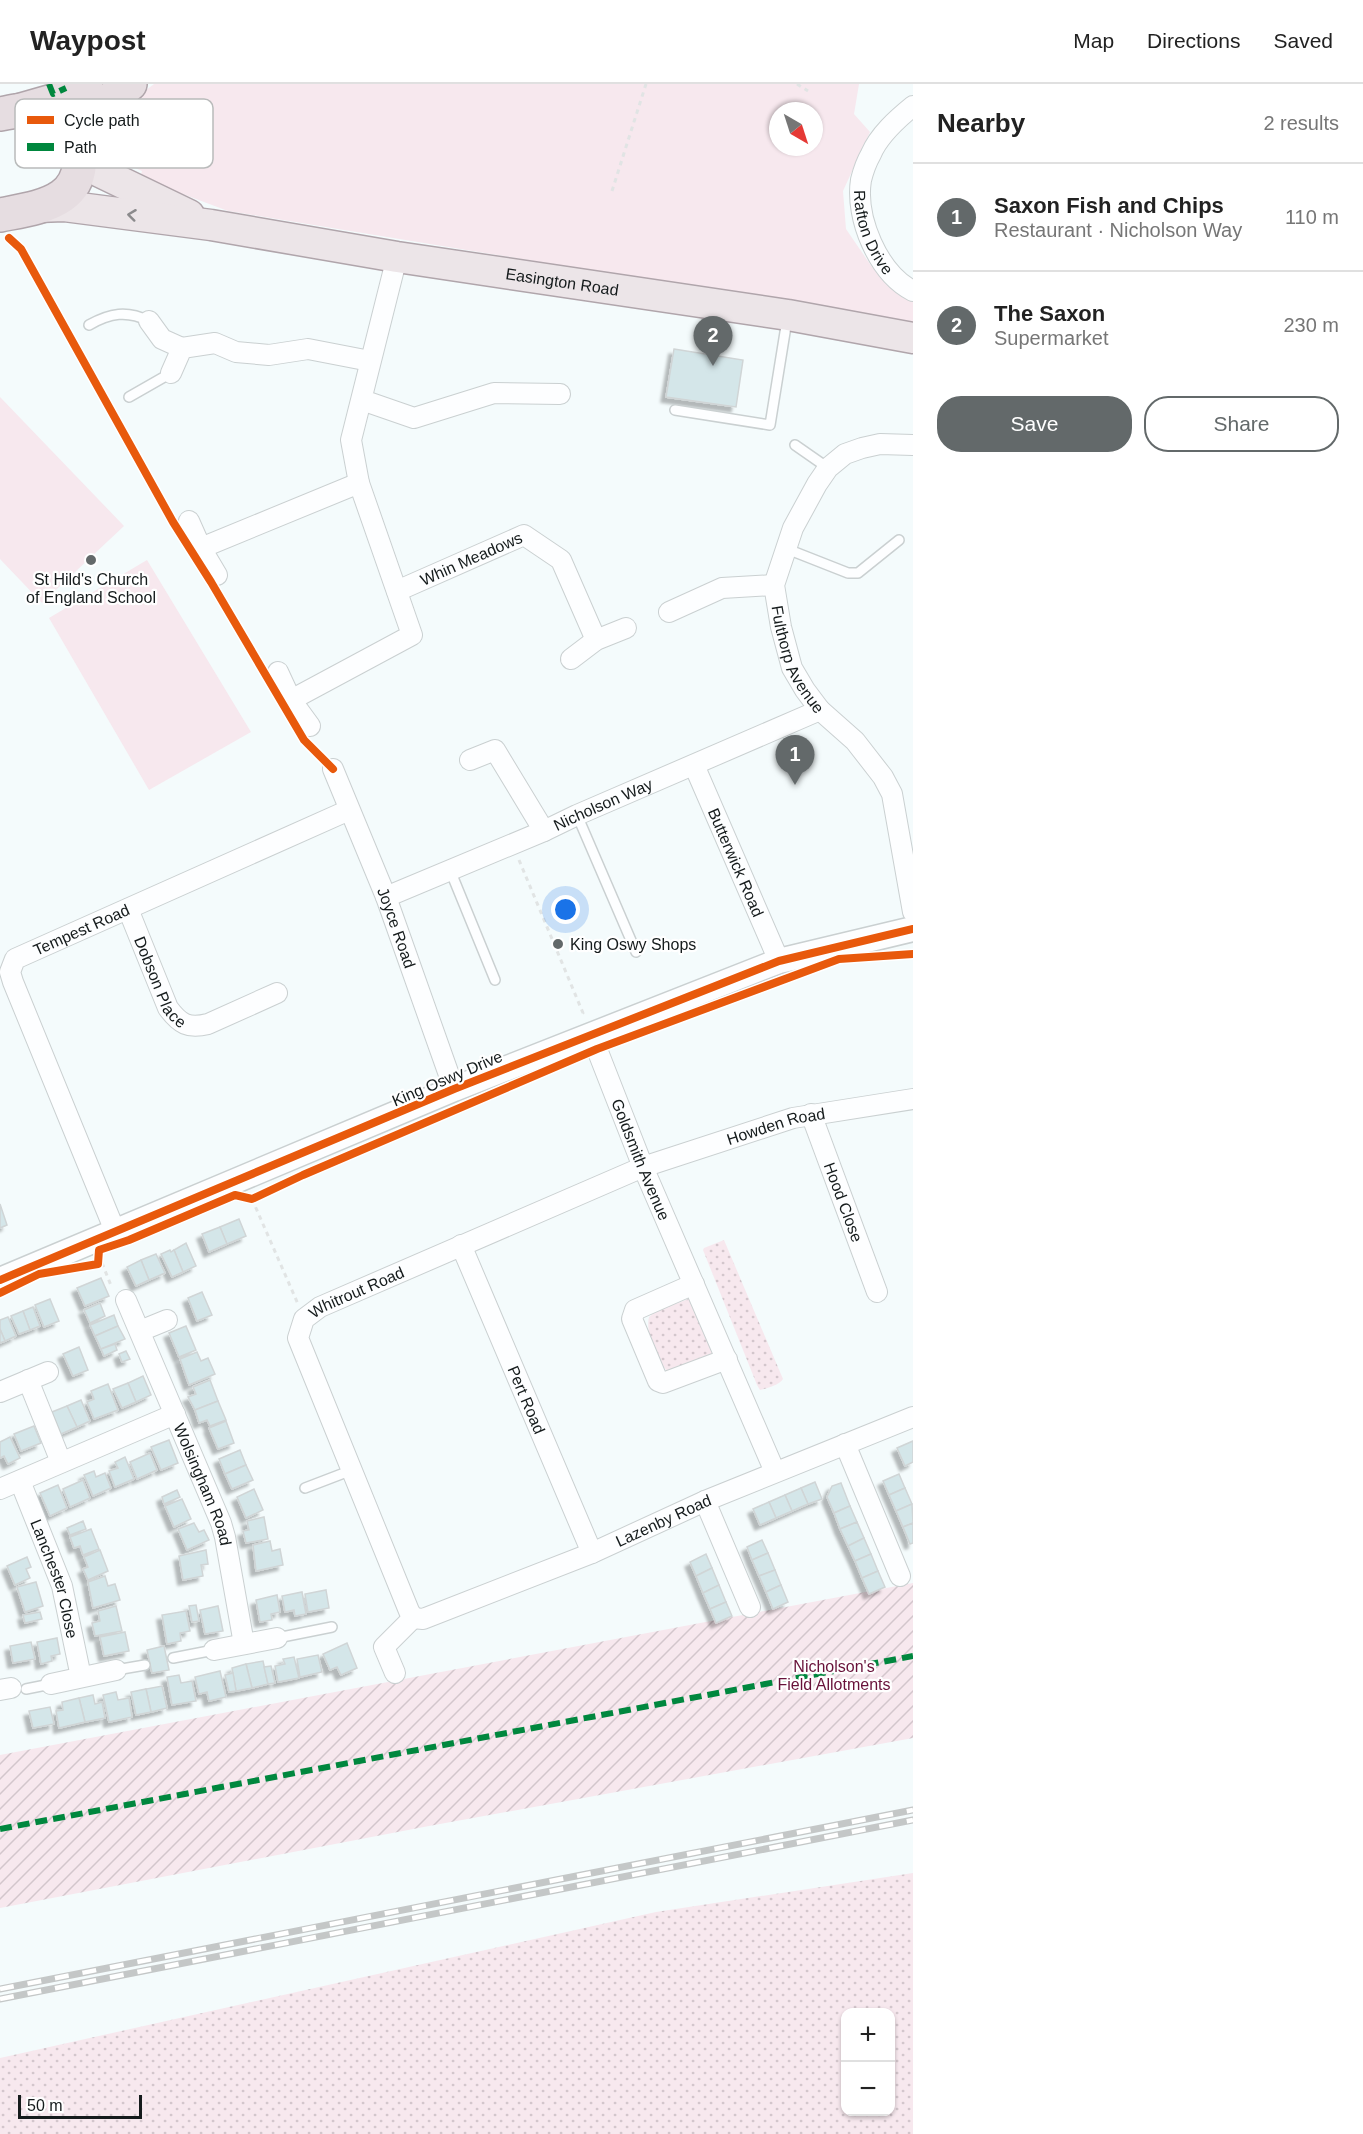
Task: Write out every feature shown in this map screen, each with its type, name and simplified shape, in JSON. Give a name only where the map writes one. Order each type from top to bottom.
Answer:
[{"type":"highway","points":[[58,99],[86,84]]},
{"type":"highway","points":[[111,99],[130,84]]},
{"type":"highway","points":[[13,213],[61,197],[71,189],[78,177],[80,168]]},
{"type":"main road","name":"Easington Road","points":[[96,168],[211,225]]},
{"type":"main road","name":"Easington Road","points":[[13,213],[64,206],[211,225],[397,257],[788,315],[913,338]]},
{"type":"street","name":"Rafton Drive","points":[[913,106],[884,133],[871,152],[861,180],[862,205],[873,248],[886,270],[913,291]]},
{"type":"street","name":"Whin Meadows","points":[[291,700],[412,635],[359,483],[351,441],[397,257]]},
{"type":"street","points":[[149,321],[162,339],[182,348],[215,343],[236,352],[268,355],[308,349],[370,361]]},
{"type":"street","points":[[171,373],[182,348]]},
{"type":"street","points":[[362,400],[414,418],[494,393],[560,394]]},
{"type":"street","name":"Fulthorp Avenue","points":[[907,444],[880,444],[853,451],[844,454],[828,468],[793,528],[774,585],[781,627],[792,668],[820,711],[855,741],[883,777],[892,794],[913,912]]},
{"type":"street","points":[[201,548],[359,483]]},
{"type":"street","points":[[189,521],[220,581]]},
{"type":"street","name":"Whin Meadows","points":[[397,591],[524,535],[561,560],[596,640]]},
{"type":"street","points":[[669,612],[722,588],[774,585]]},
{"type":"street","points":[[571,659],[596,640],[626,628]]},
{"type":"street","points":[[278,672],[291,700],[310,726]]},
{"type":"street","name":"Nicholson Way","points":[[386,897],[513,845],[577,815],[820,711]]},
{"type":"street","points":[[470,760],[495,750],[544,831]]},
{"type":"street","name":"Butterwick Road","points":[[694,765],[779,961]]},
{"type":"street","name":"Joyce Road","points":[[333,769],[386,897],[454,1089]]},
{"type":"street","name":"Tempest Road","points":[[115,1231],[10,972],[15,958],[349,810]]},
{"type":"street","name":"Dobson Place","points":[[128,909],[168,1008],[177,1020],[197,1027],[278,993]]},
{"type":"street","name":"King Oswy Drive","points":[[0,1280],[454,1089],[584,1027],[779,961],[913,929]]},
{"type":"street","name":"Goldsmith Avenue","points":[[584,1027],[776,1472]]},
{"type":"street","name":"Howden Road","points":[[643,1167],[811,1114],[913,1099]]},
{"type":"street","name":"Hood Close","points":[[811,1114],[877,1292]]},
{"type":"street","name":"Whitrout Road","points":[[414,1618],[409,1611],[298,1338],[304,1319],[320,1307],[643,1167]]},
{"type":"street","name":"Pert Road","points":[[461,1245],[592,1553]]},
{"type":"street","points":[[694,1284],[635,1310],[632,1319],[658,1381],[663,1383],[726,1359]]},
{"type":"street","name":"Wolsingham Road","points":[[119,1294],[140,1331],[223,1530],[244,1644]]},
{"type":"street","points":[[140,1331],[166,1320]]},
{"type":"street","points":[[0,1392],[48,1371]]},
{"type":"street","points":[[28,1380],[61,1462]]},
{"type":"street","points":[[0,1489],[175,1414]]},
{"type":"street","name":"Lazenby Road","points":[[414,1618],[423,1619],[592,1553],[705,1501],[913,1417]]},
{"type":"street","points":[[844,1444],[900,1576]]},
{"type":"street","name":"Lanchester Close","points":[[20,1481],[63,1586],[81,1677]]},
{"type":"street","points":[[705,1501],[750,1607]]},
{"type":"street","points":[[395,1673],[384,1647],[414,1618]]},
{"type":"street","points":[[214,1650],[277,1638]]},
{"type":"street","points":[[51,1684],[116,1670]]},
{"type":"lane","points":[[89,325],[110,315],[121,314],[138,316],[149,321]]},
{"type":"lane","points":[[675,410],[770,425],[788,315]]},
{"type":"lane","points":[[129,397],[171,373]]},
{"type":"lane","points":[[795,445],[828,468]]},
{"type":"lane","points":[[787,549],[848,573],[858,573],[898,540]]},
{"type":"lane","points":[[577,815],[636,952]]},
{"type":"lane","points":[[450,870],[495,980]]},
{"type":"lane","points":[[305,1488],[352,1470]]},
{"type":"lane","points":[[277,1638],[332,1627]]},
{"type":"lane","points":[[173,1658],[214,1650]]},
{"type":"lane","points":[[116,1670],[145,1665]]},
{"type":"lane","points":[[12,1689],[51,1684]]},
{"type":"path","points":[[612,191],[646,84]]},
{"type":"path","points":[[797,84],[808,91]]},
{"type":"path","points":[[513,845],[583,1012],[584,1027]]},
{"type":"path","points":[[244,1197],[252,1199],[304,1319]]},
{"type":"path","points":[[99,1261],[119,1294]]},
{"type":"green space","points":[[154,84],[859,84],[854,114],[870,132],[843,191],[846,229],[872,267],[905,296],[913,299],[913,323],[228,211],[140,178],[142,171],[135,168],[213,168],[213,99],[134,99]]},
{"type":"green space","points":[[0,397],[124,526],[42,603],[0,559]]},
{"type":"green space","points":[[147,560],[251,732],[149,790],[49,618]]},
{"type":"green space","points":[[724,1240],[783,1379],[776,1385],[760,1390],[703,1250]]},
{"type":"green space","points":[[691,1298],[716,1358],[668,1372],[653,1346],[648,1324],[649,1317],[656,1311]]},
{"type":"green space","name":"Nicholson's Field Allotments","points":[[913,1583],[913,1738],[429,1826],[0,1908],[0,1755]]},
{"type":"green space","points":[[913,1873],[913,2134],[0,2134],[0,2058],[656,1912]]},
{"type":"building","points":[[674,349],[743,360],[736,407],[666,397]]},
{"type":"building","points":[[0,1204],[7,1225],[0,1228]]},
{"type":"building","points":[[239,1219],[246,1236],[227,1244],[220,1227]]},
{"type":"building","points":[[220,1227],[227,1244],[209,1252],[202,1234]]},
{"type":"building","points":[[186,1243],[196,1266],[183,1272],[174,1250]]},
{"type":"building","points":[[170,1250],[171,1252],[174,1250],[183,1272],[172,1277],[161,1254]]},
{"type":"building","points":[[156,1254],[165,1273],[149,1280],[141,1260]]},
{"type":"building","points":[[141,1260],[149,1280],[136,1286],[127,1267]]},
{"type":"building","points":[[101,1278],[109,1296],[85,1306],[77,1288]]},
{"type":"building","points":[[202,1292],[212,1315],[197,1321],[188,1298]]},
{"type":"building","points":[[50,1299],[59,1321],[44,1327],[35,1305]]},
{"type":"building","points":[[100,1303],[105,1316],[90,1323],[84,1310]]},
{"type":"building","points":[[33,1307],[40,1326],[30,1330],[23,1311]]},
{"type":"building","points":[[23,1311],[30,1330],[19,1334],[11,1316]]},
{"type":"building","points":[[114,1315],[118,1326],[95,1336],[90,1325]]},
{"type":"building","points":[[8,1317],[16,1336],[5,1341],[0,1329],[0,1320]]},
{"type":"building","points":[[118,1326],[125,1339],[101,1349],[95,1336]]},
{"type":"building","points":[[186,1326],[196,1350],[179,1357],[169,1333]]},
{"type":"building","points":[[0,1329],[5,1341],[0,1343]]},
{"type":"building","points":[[115,1344],[117,1350],[104,1356],[101,1349]]},
{"type":"building","points":[[79,1347],[88,1370],[73,1376],[63,1354]]},
{"type":"building","points":[[126,1351],[130,1359],[122,1362],[119,1354]]},
{"type":"building","points":[[197,1352],[201,1361],[208,1358],[215,1374],[189,1385],[180,1359]]},
{"type":"building","points":[[143,1376],[151,1395],[136,1402],[128,1383]]},
{"type":"building","points":[[210,1380],[218,1401],[195,1410],[188,1397],[196,1394],[193,1387]]},
{"type":"building","points":[[128,1383],[136,1402],[122,1408],[113,1389]]},
{"type":"building","points":[[108,1384],[118,1410],[94,1419],[87,1402],[94,1399],[91,1391]]},
{"type":"building","points":[[81,1400],[90,1421],[77,1427],[67,1406]]},
{"type":"building","points":[[218,1401],[226,1420],[210,1426],[207,1420],[199,1423],[195,1410]]},
{"type":"building","points":[[67,1406],[77,1427],[61,1434],[52,1412]]},
{"type":"building","points":[[226,1421],[234,1443],[218,1449],[209,1428]]},
{"type":"building","points":[[34,1426],[41,1443],[21,1451],[14,1434]]},
{"type":"building","points":[[10,1437],[20,1458],[8,1464],[4,1456],[0,1458],[0,1442]]},
{"type":"building","points":[[169,1440],[178,1463],[161,1470],[151,1447]]},
{"type":"building","points":[[913,1441],[913,1462],[905,1466],[897,1448]]},
{"type":"building","points":[[240,1450],[246,1465],[225,1474],[219,1459]]},
{"type":"building","points":[[150,1453],[157,1470],[137,1479],[130,1462]]},
{"type":"building","points":[[125,1457],[134,1479],[115,1487],[109,1471],[118,1468],[115,1462]]},
{"type":"building","points":[[246,1465],[253,1480],[232,1489],[225,1474]]},
{"type":"building","points":[[94,1471],[96,1477],[105,1473],[111,1488],[93,1496],[84,1475]]},
{"type":"building","points":[[899,1474],[905,1488],[889,1495],[883,1481]]},
{"type":"building","points":[[83,1480],[90,1498],[70,1507],[63,1489]]},
{"type":"building","points":[[815,1482],[822,1499],[808,1504],[801,1488]]},
{"type":"building","points":[[841,1483],[850,1506],[834,1513],[827,1497],[832,1486]]},
{"type":"building","points":[[58,1485],[67,1508],[50,1516],[40,1493]]},
{"type":"building","points":[[801,1488],[808,1504],[792,1511],[785,1495]]},
{"type":"building","points":[[905,1488],[912,1504],[896,1511],[889,1495]]},
{"type":"building","points":[[254,1489],[263,1510],[246,1518],[237,1497]]},
{"type":"building","points":[[177,1490],[180,1497],[164,1504],[162,1497]]},
{"type":"building","points":[[785,1495],[792,1511],[776,1518],[769,1502]]},
{"type":"building","points":[[182,1499],[191,1519],[174,1527],[165,1506]]},
{"type":"building","points":[[769,1502],[776,1518],[760,1525],[753,1509]]},
{"type":"building","points":[[912,1504],[913,1523],[903,1527],[896,1511]]},
{"type":"building","points":[[850,1506],[857,1522],[840,1529],[834,1513]]},
{"type":"building","points":[[264,1517],[268,1539],[246,1543],[243,1531],[249,1530],[247,1521]]},
{"type":"building","points":[[83,1521],[86,1529],[70,1535],[67,1528]]},
{"type":"building","points":[[857,1522],[864,1538],[848,1546],[840,1529]]},
{"type":"building","points":[[194,1523],[199,1532],[204,1530],[209,1540],[187,1550],[178,1529]]},
{"type":"building","points":[[913,1523],[913,1543],[910,1544],[903,1527]]},
{"type":"building","points":[[91,1529],[99,1549],[83,1555],[80,1546],[74,1548],[70,1537]]},
{"type":"building","points":[[864,1538],[871,1554],[855,1561],[848,1546]]},
{"type":"building","points":[[762,1540],[768,1553],[752,1560],[747,1547]]},
{"type":"building","points":[[270,1541],[272,1551],[280,1549],[283,1565],[256,1571],[253,1545]]},
{"type":"building","points":[[100,1550],[108,1571],[88,1580],[83,1569],[88,1567],[84,1557]]},
{"type":"building","points":[[206,1550],[208,1564],[201,1565],[203,1576],[183,1580],[179,1556]]},
{"type":"building","points":[[768,1553],[775,1570],[759,1576],[752,1560]]},
{"type":"building","points":[[706,1554],[712,1568],[696,1576],[690,1562]]},
{"type":"building","points":[[871,1554],[878,1571],[862,1578],[855,1561]]},
{"type":"building","points":[[27,1557],[31,1567],[26,1569],[30,1578],[15,1585],[7,1566]]},
{"type":"building","points":[[712,1568],[719,1585],[703,1593],[696,1576]]},
{"type":"building","points":[[775,1570],[781,1585],[766,1592],[759,1576]]},
{"type":"building","points":[[878,1571],[885,1587],[869,1594],[862,1578]]},
{"type":"building","points":[[105,1576],[108,1586],[115,1584],[120,1600],[93,1608],[88,1582]]},
{"type":"building","points":[[36,1582],[43,1606],[25,1612],[17,1587]]},
{"type":"building","points":[[719,1585],[726,1602],[710,1609],[703,1593]]},
{"type":"building","points":[[781,1585],[788,1602],[773,1609],[766,1592]]},
{"type":"building","points":[[326,1590],[329,1608],[308,1612],[305,1594]]},
{"type":"building","points":[[302,1592],[306,1614],[295,1616],[294,1610],[285,1612],[282,1596]]},
{"type":"building","points":[[277,1595],[280,1612],[271,1614],[272,1620],[260,1622],[256,1600]]},
{"type":"building","points":[[726,1602],[732,1616],[716,1623],[710,1609]]},
{"type":"building","points":[[196,1605],[199,1621],[192,1622],[189,1606]]},
{"type":"building","points":[[116,1606],[122,1631],[95,1636],[92,1623],[100,1621],[98,1611]]},
{"type":"building","points":[[218,1606],[223,1631],[205,1634],[200,1610]]},
{"type":"building","points":[[186,1611],[190,1631],[180,1633],[181,1641],[167,1644],[162,1615]]},
{"type":"building","points":[[40,1612],[42,1619],[25,1623],[23,1615]]},
{"type":"building","points":[[125,1632],[129,1651],[104,1656],[100,1637]]},
{"type":"building","points":[[57,1638],[60,1654],[51,1656],[52,1661],[41,1664],[37,1642]]},
{"type":"building","points":[[31,1642],[35,1659],[13,1663],[10,1646]]},
{"type":"building","points":[[347,1643],[357,1668],[341,1675],[337,1667],[330,1670],[323,1654]]},
{"type":"building","points":[[164,1646],[169,1670],[152,1673],[147,1650]]},
{"type":"building","points":[[318,1655],[322,1672],[300,1677],[297,1659]]},
{"type":"building","points":[[294,1657],[299,1678],[278,1682],[275,1666],[285,1664],[283,1659]]},
{"type":"building","points":[[263,1661],[268,1684],[252,1688],[246,1664]]},
{"type":"building","points":[[246,1664],[252,1688],[236,1691],[232,1668]]},
{"type":"building","points":[[271,1666],[275,1683],[268,1684],[264,1667]]},
{"type":"building","points":[[220,1671],[226,1697],[209,1701],[207,1692],[199,1694],[195,1677]]},
{"type":"building","points":[[233,1673],[236,1691],[229,1692],[225,1675]]},
{"type":"building","points":[[179,1675],[181,1683],[192,1681],[196,1701],[172,1705],[167,1677]]},
{"type":"building","points":[[162,1686],[167,1708],[151,1712],[146,1689]]},
{"type":"building","points":[[146,1689],[151,1712],[136,1715],[131,1692]]},
{"type":"building","points":[[116,1692],[118,1700],[129,1698],[132,1717],[109,1722],[103,1695]]},
{"type":"building","points":[[93,1695],[95,1704],[102,1702],[105,1718],[85,1722],[79,1698]]},
{"type":"building","points":[[79,1698],[85,1722],[59,1728],[56,1711],[63,1710],[62,1702]]},
{"type":"building","points":[[50,1707],[54,1724],[33,1728],[29,1711]]},
{"type":"railway","points":[[0,1989],[913,1810]]},
{"type":"railway","points":[[0,1999],[913,1820]]},
{"type":"marked path","points":[[49,84],[53,94],[66,88]]},
{"type":"marked path","points":[[0,1829],[913,1656]]},
{"type":"cycle path","points":[[9,238],[21,249],[173,522],[304,740],[333,769]]},
{"type":"cycle path","points":[[0,1280],[454,1089],[779,961],[913,929]]},
{"type":"cycle path","points":[[0,1293],[39,1274],[98,1264],[99,1250],[129,1240],[235,1195],[252,1199],[597,1049],[839,959],[913,954]]},
{"type":"place","name":"The Saxon","points":[[713,366]]},
{"type":"place","name":"St Hild's Church of England School","points":[[91,560]]},
{"type":"place","name":"Saxon Fish and Chips","points":[[795,785]]},
{"type":"place","name":"King Oswy Shops","points":[[558,944]]}]
